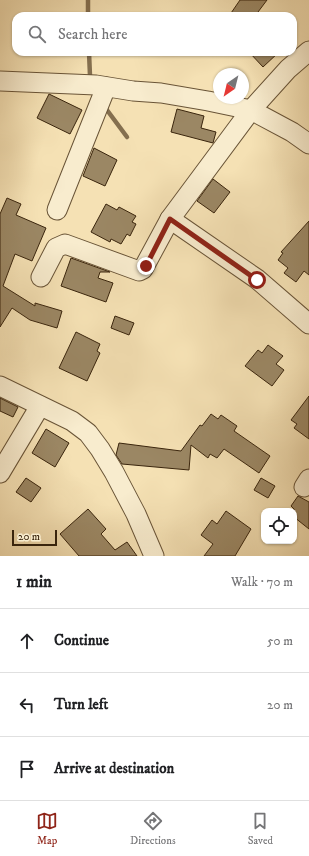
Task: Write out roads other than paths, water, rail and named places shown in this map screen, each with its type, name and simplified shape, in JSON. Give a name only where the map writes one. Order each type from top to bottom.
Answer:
[{"type":"street","points":[[41,277],[56,248],[65,244],[139,270],[146,266],[170,219],[251,110],[288,69],[309,51]]},
{"type":"street","points":[[0,81],[106,87],[161,93],[208,101],[251,110],[292,132],[309,144]]},
{"type":"street","points":[[57,210],[106,87]]},
{"type":"street","points":[[170,219],[257,280],[309,324]]},
{"type":"street","points":[[0,386],[72,421],[88,433],[100,449],[136,514],[154,556]]},
{"type":"street","points":[[0,473],[40,406]]},
{"type":"waterway","points":[[88,0],[88,12]]},
{"type":"waterway","points":[[89,56],[90,76],[92,80]]},
{"type":"waterway","points":[[104,106],[127,137]]}]
